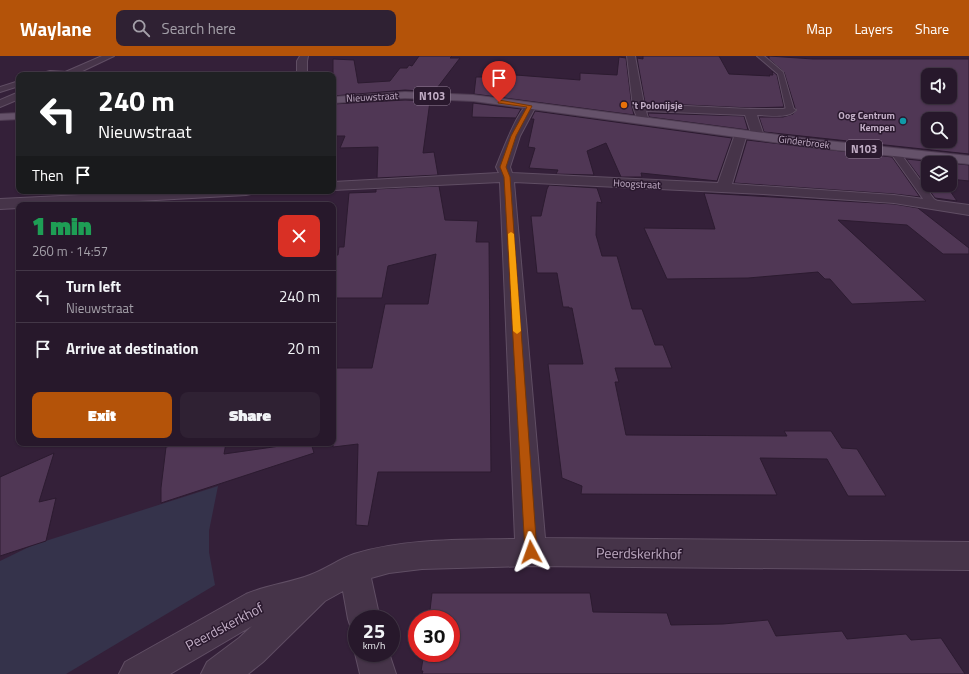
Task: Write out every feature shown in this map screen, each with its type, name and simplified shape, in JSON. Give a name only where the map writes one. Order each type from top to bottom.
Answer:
[{"type":"main road","name":"Nieuwstraat","points":[[336,100],[405,95],[440,96],[530,106]]},
{"type":"main road","name":"Ginderbroek","points":[[530,106],[741,134],[969,160]]},
{"type":"main road","points":[[0,117],[16,116]]},
{"type":"street","points":[[74,72],[110,56]]},
{"type":"street","points":[[302,72],[302,61],[304,56]]},
{"type":"street","points":[[631,56],[639,107],[643,121]]},
{"type":"street","points":[[0,104],[16,96]]},
{"type":"street","points":[[530,106],[514,136],[503,167],[507,177],[531,552]]},
{"type":"street","points":[[639,107],[750,112],[784,112],[790,110]]},
{"type":"street","points":[[750,112],[758,136]]},
{"type":"street","points":[[723,189],[741,134]]},
{"type":"street","name":"Hoogstraat","points":[[336,186],[507,177],[894,199],[940,207],[969,210]]},
{"type":"street","points":[[38,202],[189,194]]},
{"type":"street","points":[[0,204],[16,203]]},
{"type":"street","name":"Hoogstraat","points":[[940,207],[969,226]]},
{"type":"street","name":"Peerdskerkhof","points":[[137,674],[257,606],[316,589],[354,568],[389,560],[422,555],[531,552],[969,556]]},
{"type":"street","points":[[354,568],[362,610]]},
{"type":"street","name":"Peerdskerkhof","points":[[219,674],[251,650],[316,589]]},
{"type":"street","points":[[375,662],[378,674]]},
{"type":"lane","points":[[760,56],[781,73],[790,110]]},
{"type":"lane","points":[[0,90],[16,84]]},
{"type":"lane","points":[[895,152],[930,201],[940,207]]},
{"type":"shaded area","points":[[218,486],[209,531],[209,552],[215,585],[66,674],[0,674],[0,561],[33,545]]},
{"type":"building","points":[[419,56],[452,56],[450,58],[460,58],[434,92],[405,90],[336,96],[336,72],[333,72],[333,59],[354,60],[358,83],[390,81],[400,68],[407,68],[409,65],[412,66]]},
{"type":"building","points":[[643,56],[719,56],[729,74],[770,76],[769,75],[773,75],[772,71],[777,75],[784,107],[750,108],[645,103],[637,58],[643,59]]},
{"type":"building","points":[[769,56],[813,59],[969,59],[969,154],[764,132],[759,117],[783,117],[793,114],[797,110],[795,108],[784,72],[769,59]]},
{"type":"building","points":[[619,57],[626,58],[634,115],[474,94],[476,77],[501,77],[503,74],[580,80],[580,73],[617,75]]},
{"type":"building","points":[[405,100],[430,101],[423,153],[434,152],[438,175],[377,178],[378,147],[340,148],[345,136],[336,136],[336,104]]},
{"type":"building","points":[[473,103],[521,109],[516,118],[472,117]]},
{"type":"building","points":[[535,111],[732,138],[717,181],[641,173],[642,177],[621,177],[606,143],[587,151],[594,175],[556,174],[558,170],[529,168],[535,148],[528,147],[534,119],[531,119]]},
{"type":"building","points":[[648,113],[744,116],[748,130],[649,117]]},
{"type":"building","points":[[747,140],[892,157],[920,197],[734,183]]},
{"type":"building","points":[[906,159],[921,161],[921,179]]},
{"type":"building","points":[[957,164],[969,165],[969,181],[957,180]]},
{"type":"building","points":[[549,185],[597,188],[602,203],[597,202],[596,235],[602,256],[617,256],[632,309],[642,309],[655,345],[663,345],[672,368],[615,368],[619,382],[615,382],[626,435],[787,436],[784,431],[831,431],[842,448],[857,449],[886,496],[848,496],[827,459],[760,458],[777,495],[581,494],[582,486],[562,478],[548,364],[583,364],[572,308],[563,307],[557,273],[537,273],[531,216],[541,216]]},
{"type":"building","points":[[439,186],[445,220],[478,221],[476,242],[489,242],[491,472],[378,472],[368,526],[356,525],[358,444],[333,447],[336,446],[336,368],[372,368],[385,304],[428,304],[436,254],[388,266],[382,298],[336,298],[336,255],[338,255],[339,247],[344,247],[349,193],[376,192],[376,189]]},
{"type":"building","points":[[931,192],[951,192],[957,201],[935,198]]},
{"type":"building","points":[[704,193],[894,204],[918,208],[969,248],[969,254],[943,254],[907,225],[838,220],[926,301],[852,304],[830,279],[825,279],[818,272],[748,278],[667,279],[644,228],[715,229]]},
{"type":"building","points":[[225,446],[224,454],[280,446],[312,446],[314,453],[161,503],[161,488],[166,447]]},
{"type":"building","points":[[54,453],[39,502],[56,498],[46,541],[0,556],[0,477]]},
{"type":"building","points":[[432,593],[590,593],[593,612],[667,613],[671,625],[723,624],[768,620],[776,636],[842,631],[847,639],[906,634],[911,640],[941,638],[965,674],[422,674],[422,662],[460,662],[460,610],[430,610]]},
{"type":"slow traffic","points":[[511,234],[517,331]]},
{"type":"place","name":"'t Polonijsje","points":[[624,105]]},
{"type":"place","name":"Oog Centrum Kempen","points":[[903,121]]},
{"type":"route","points":[[499,102],[530,106],[514,136],[503,167],[507,177],[531,552]]}]
